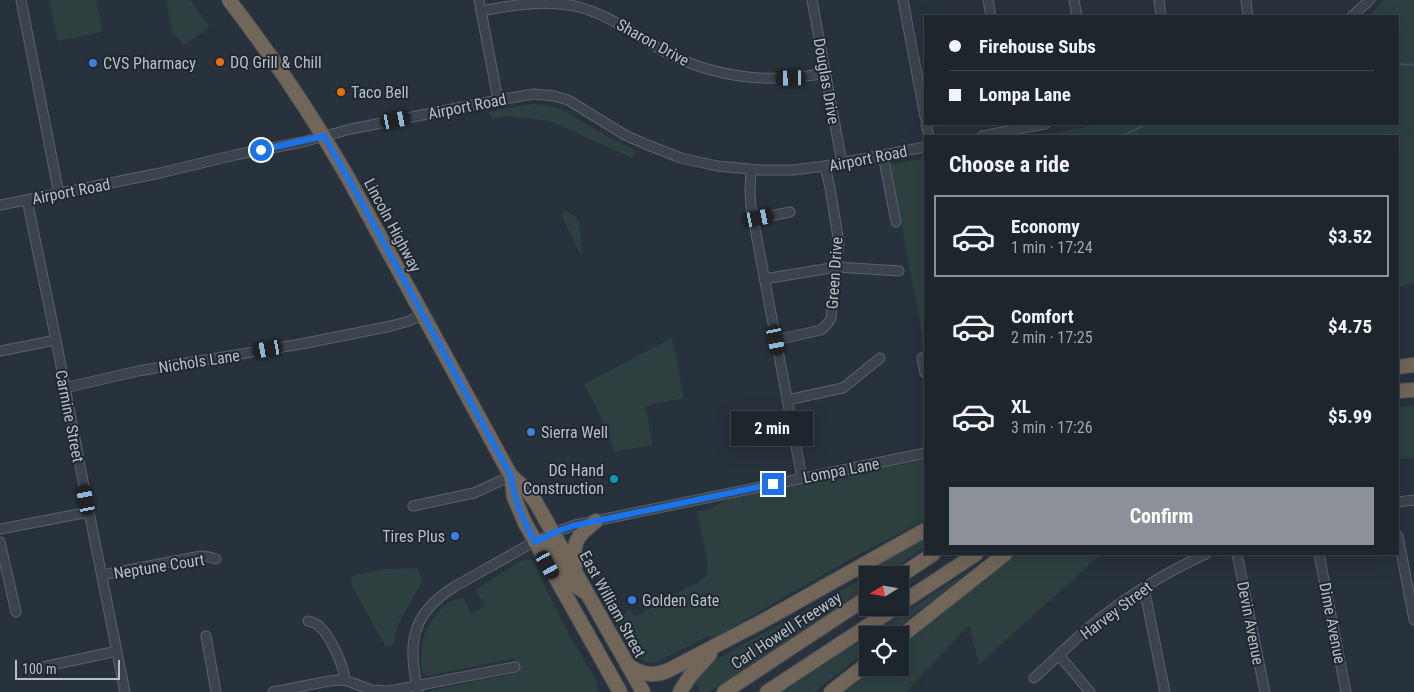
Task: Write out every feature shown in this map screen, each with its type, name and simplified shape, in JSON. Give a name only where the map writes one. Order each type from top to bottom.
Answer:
[{"type":"highway","name":"Lincoln Highway","points":[[229,0],[265,48],[324,136],[511,476],[527,490],[553,533]]},
{"type":"highway","points":[[1399,367],[1414,365]]},
{"type":"highway","points":[[1399,391],[1414,390]]},
{"type":"highway","name":"Lincoln Highway","points":[[511,476],[517,504],[535,542]]},
{"type":"highway","points":[[575,572],[574,550],[576,542],[581,533],[596,521]]},
{"type":"highway","points":[[627,664],[640,672],[648,674],[661,673],[722,643],[924,531]]},
{"type":"highway","name":"East William Street","points":[[553,533],[643,692]]},
{"type":"highway","points":[[587,594],[570,583],[546,542],[535,542],[620,692]]},
{"type":"highway","points":[[909,570],[932,555]]},
{"type":"highway","points":[[909,598],[974,555]]},
{"type":"highway","points":[[909,630],[1004,555]]},
{"type":"highway","name":"Carl Howell Freeway","points":[[724,692],[859,603]]},
{"type":"highway","points":[[767,692],[883,616]]},
{"type":"highway","points":[[680,692],[698,666],[722,643]]},
{"type":"highway","points":[[606,668],[608,692]]},
{"type":"highway","points":[[831,692],[859,670]]},
{"type":"street","points":[[21,0],[60,194]]},
{"type":"street","points":[[479,0],[498,100]]},
{"type":"street","name":"Douglas Drive","points":[[812,0],[842,163]]},
{"type":"street","points":[[904,0],[924,110]]},
{"type":"street","points":[[988,0],[991,15]]},
{"type":"street","points":[[1074,0],[1077,15]]},
{"type":"street","points":[[1159,0],[1162,15]]},
{"type":"street","points":[[1246,0],[1248,15]]},
{"type":"street","points":[[1353,15],[1370,0]]},
{"type":"street","name":"Sharon Drive","points":[[481,11],[530,2],[565,4],[601,14],[621,24],[669,54],[693,65],[713,71],[742,77],[768,78],[791,78],[825,73]]},
{"type":"street","name":"Airport Road","points":[[0,205],[160,173],[351,129],[498,100],[539,94],[562,98],[625,135],[681,158],[717,166],[751,170],[793,170],[825,166],[924,147]]},
{"type":"street","points":[[985,135],[1011,127],[1034,125]]},
{"type":"street","points":[[884,155],[896,222]]},
{"type":"street","name":"Green Drive","points":[[776,340],[816,332],[827,325],[831,315],[839,247],[825,166]]},
{"type":"street","points":[[751,170],[750,196],[753,219],[802,478]]},
{"type":"street","name":"Carmine Street","points":[[27,200],[125,692]]},
{"type":"street","points":[[753,219],[790,212]]},
{"type":"street","points":[[764,279],[837,267],[899,271]]},
{"type":"street","name":"Nichols Lane","points":[[64,388],[138,371],[301,344],[391,326],[422,315]]},
{"type":"street","points":[[0,352],[56,340]]},
{"type":"street","points":[[787,400],[843,388],[880,358]]},
{"type":"street","points":[[922,358],[924,368]]},
{"type":"street","name":"Lompa Lane","points":[[418,689],[412,644],[416,629],[427,610],[436,600],[451,589],[553,533],[572,526],[924,454]]},
{"type":"street","points":[[413,506],[471,494],[511,476]]},
{"type":"street","points":[[1399,502],[1414,500]]},
{"type":"street","points":[[0,529],[89,512]]},
{"type":"street","points":[[1399,541],[1414,620]]},
{"type":"street","points":[[0,542],[16,612]]},
{"type":"street","name":"Harvey Street","points":[[1034,678],[1104,615],[1144,588],[1204,555]]},
{"type":"street","name":"Devin Avenue","points":[[1237,555],[1265,692]]},
{"type":"street","name":"Dime Avenue","points":[[1319,555],[1346,692]]},
{"type":"street","name":"Neptune Court","points":[[102,575],[202,556],[216,560]]},
{"type":"street","points":[[1144,588],[1165,692]]},
{"type":"street","points":[[308,621],[319,625],[324,632],[340,661],[345,680]]},
{"type":"street","points":[[206,636],[216,692]]},
{"type":"street","points":[[29,670],[117,650]]},
{"type":"street","points":[[1059,655],[1090,692]]},
{"type":"street","points":[[274,692],[329,681],[345,680],[376,691],[418,689],[515,667]]},
{"type":"shaded area","points":[[49,0],[96,0],[102,32],[58,41]]},
{"type":"shaded area","points":[[166,0],[190,0],[210,27],[184,45],[172,31]]},
{"type":"shaded area","points":[[1384,0],[1414,0],[1414,283],[1399,287],[1399,135],[1041,135],[1096,125],[1399,125],[1399,15],[1370,15]]},
{"type":"shaded area","points":[[533,104],[552,107],[566,112],[636,151],[632,158],[550,121],[508,116],[492,118],[488,113]]},
{"type":"shaded area","points":[[924,158],[924,345],[890,163]]},
{"type":"shaded area","points":[[566,211],[579,221],[582,255],[561,214]]},
{"type":"shaded area","points":[[672,338],[684,398],[646,406],[652,445],[614,452],[609,432],[584,384]]},
{"type":"shaded area","points":[[1414,405],[1414,458],[1399,459],[1399,407]]},
{"type":"shaded area","points":[[924,457],[924,521],[852,558],[716,637],[708,636],[655,663],[645,662],[638,656],[616,618],[630,610],[635,617],[707,575],[708,564],[697,511],[707,510],[737,495]]},
{"type":"shaded area","points":[[924,538],[924,548],[898,566],[874,566]]},
{"type":"shaded area","points":[[1013,555],[1104,555],[1097,558],[979,664],[969,625],[906,692],[845,692],[865,676],[909,676],[909,640]]},
{"type":"shaded area","points":[[524,559],[533,561],[563,624],[596,680],[598,692],[431,692],[432,690],[518,673],[515,658],[427,676],[422,672],[422,652],[425,634],[433,619],[444,607],[450,602],[463,598],[471,613],[486,606],[475,590]]},
{"type":"shaded area","points":[[978,565],[900,626],[884,626],[899,616],[909,616],[909,610]]},
{"type":"shaded area","points":[[418,568],[422,579],[419,587],[399,622],[393,645],[386,647],[352,586],[352,577],[384,569]]},
{"type":"shaded area","points":[[859,575],[859,592],[709,692],[701,692],[694,682],[710,663],[858,581],[857,576]]},
{"type":"shaded area","points":[[859,642],[859,657],[814,692],[782,692]]},
{"type":"waterway","points":[[1399,64],[1414,65]]},
{"type":"waterway","points":[[1124,135],[1145,125]]},
{"type":"place","name":"DQ Grill & Chill","points":[[220,62]]},
{"type":"place","name":"CVS Pharmacy","points":[[93,63]]},
{"type":"place","name":"Taco Bell","points":[[341,92]]},
{"type":"place","name":"Sierra Well","points":[[531,432]]},
{"type":"place","name":"DG Hand Construction","points":[[614,479]]},
{"type":"place","name":"Tires Plus","points":[[455,536]]},
{"type":"place","name":"Golden Gate","points":[[632,600]]},
{"type":"route","points":[[261,150],[304,142],[324,136],[511,476],[517,504],[535,542],[572,526],[773,484]]}]
